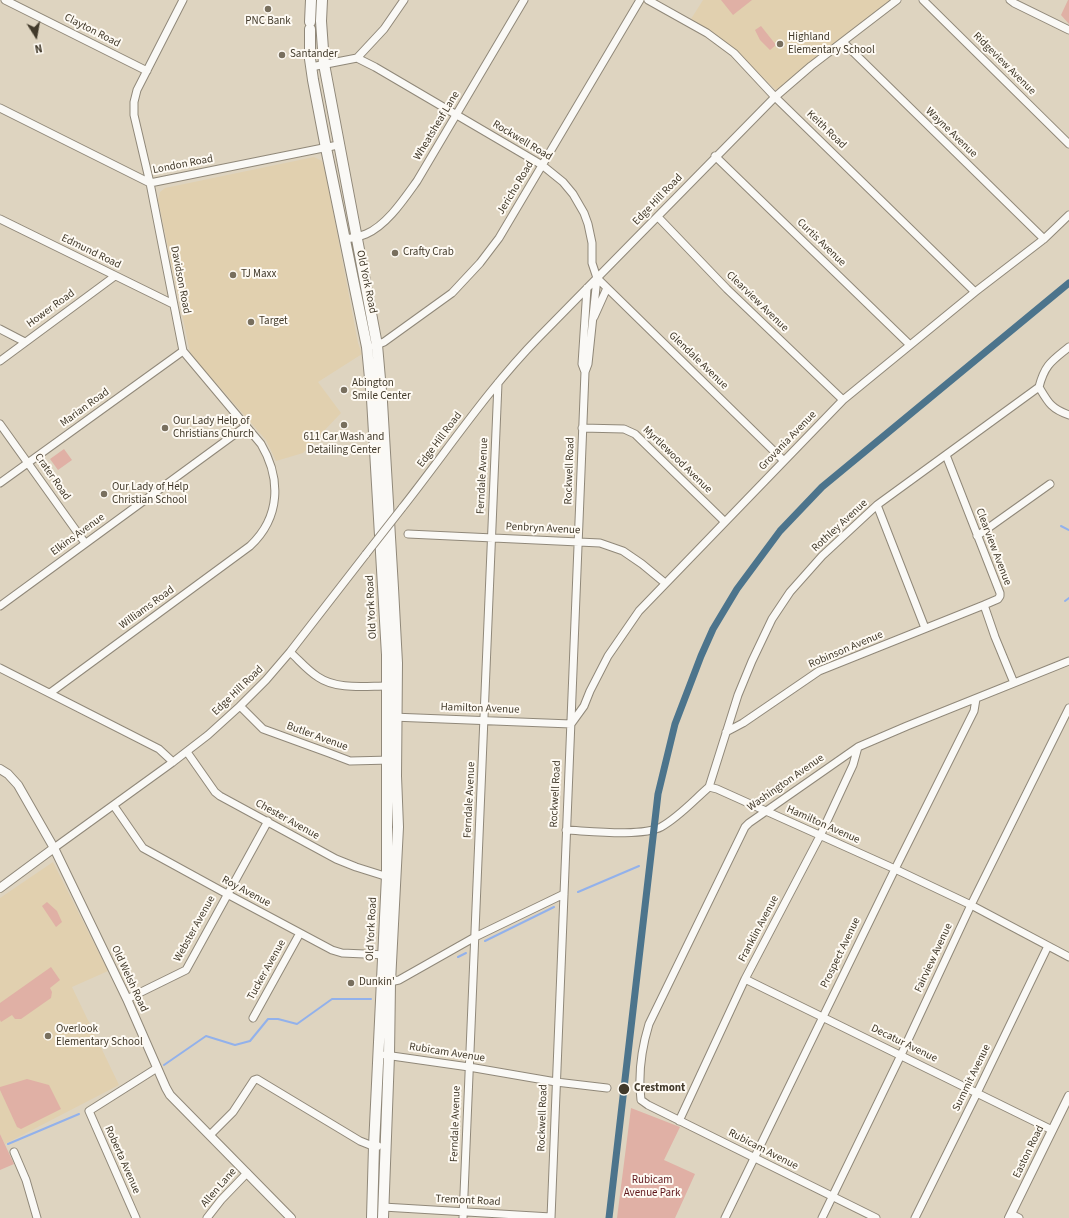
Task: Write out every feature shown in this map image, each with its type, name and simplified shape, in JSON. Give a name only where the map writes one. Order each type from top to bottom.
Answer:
[{"type":"highway","name":"Old York Road","points":[[311,0],[311,67],[345,240],[372,346],[372,399],[387,686],[392,717]]},
{"type":"highway","name":"Old York Road","points":[[322,0],[321,21],[324,64],[338,145],[357,237],[372,346],[382,402],[397,663],[392,717],[391,878],[387,955],[379,1054],[372,1218]]},
{"type":"highway","name":"Old York Road","points":[[382,1218],[390,1055],[390,982],[387,955]]},
{"type":"main road","name":"Old Welsh Road","points":[[0,769],[13,778],[18,785],[54,848],[127,999],[166,1088],[246,1173],[292,1218]]},
{"type":"main road","name":"Edge Hill Road","points":[[0,888],[54,848]]},
{"type":"main road","name":"Easton Road","points":[[1010,1216],[1069,1096]]},
{"type":"street","name":"Clayton Road","points":[[5,0],[147,71]]},
{"type":"street","name":"Davidson Road","points":[[183,0],[137,90],[134,102],[134,115],[150,183],[182,351],[261,444],[267,454],[275,480],[273,508],[256,541]]},
{"type":"street","points":[[311,67],[357,58],[384,29],[404,0]]},
{"type":"street","name":"Wheatsheaf Lane","points":[[345,240],[371,231],[398,207],[417,181],[524,0]]},
{"type":"street","name":"Jericho Road","points":[[372,346],[384,342],[452,293],[480,264],[499,238],[640,0]]},
{"type":"street","name":"Keith Road","points":[[648,0],[708,33],[734,53],[775,96],[975,292]]},
{"type":"street","name":"Edge Hill Road","points":[[54,848],[187,752],[240,706],[266,680],[290,652],[518,357],[658,217],[775,96],[896,0]]},
{"type":"street","name":"Ridgeview Avenue","points":[[923,0],[1069,144]]},
{"type":"street","points":[[1010,0],[1069,30]]},
{"type":"street","name":"Wayne Avenue","points":[[843,42],[1044,239]]},
{"type":"street","name":"Rockwell Road","points":[[357,58],[375,67],[542,165],[564,182],[584,213],[592,243],[592,263],[597,278],[588,364],[585,372],[582,428],[551,1218]]},
{"type":"street","name":"London Road","points":[[0,108],[150,183],[338,145]]},
{"type":"street","name":"Curtis Avenue","points":[[716,156],[910,346]]},
{"type":"street","name":"Grovania Avenue","points":[[571,724],[584,706],[608,656],[639,611],[843,400],[975,292],[1044,239],[1069,215]]},
{"type":"street","name":"Clearview Avenue","points":[[658,217],[727,289],[843,400]]},
{"type":"street","name":"Edmund Road","points":[[0,219],[173,304]]},
{"type":"street","name":"Hower Road","points":[[0,361],[115,276]]},
{"type":"street","name":"Glendale Avenue","points":[[597,278],[784,461]]},
{"type":"street","name":"Rockwell Road","points":[[585,372],[582,364],[587,288]]},
{"type":"street","name":"Rockwell Road","points":[[591,324],[607,288]]},
{"type":"street","points":[[0,329],[25,342]]},
{"type":"street","points":[[1069,347],[1048,365],[1042,375],[1039,387],[1056,410],[1069,415]]},
{"type":"street","name":"Marian Road","points":[[0,483],[182,351]]},
{"type":"street","name":"Ferndale Avenue","points":[[464,1215],[498,383]]},
{"type":"street","name":"Rothley Avenue","points":[[709,787],[738,695],[752,661],[772,619],[790,592],[822,556],[877,506],[1039,387]]},
{"type":"street","name":"Crater Road","points":[[0,424],[85,543]]},
{"type":"street","name":"Elkins Avenue","points":[[0,606],[246,426]]},
{"type":"street","name":"Myrtlewood Avenue","points":[[582,428],[624,429],[635,434],[725,522]]},
{"type":"street","name":"Clearview Avenue","points":[[946,455],[1000,596],[998,599],[984,605]]},
{"type":"street","points":[[977,536],[1050,484]]},
{"type":"street","points":[[877,506],[925,628]]},
{"type":"street","name":"Penbryn Avenue","points":[[408,534],[600,543],[623,551],[665,583]]},
{"type":"street","name":"Williams Road","points":[[50,693],[256,541]]},
{"type":"street","points":[[984,605],[995,638],[1014,683]]},
{"type":"street","name":"Robinson Avenue","points":[[726,732],[743,723],[819,671],[984,605]]},
{"type":"street","points":[[290,652],[318,678],[332,683],[353,686],[387,686]]},
{"type":"street","name":"Washington Avenue","points":[[641,1100],[639,1086],[645,1038],[649,1024],[745,827],[858,747],[1069,661]]},
{"type":"street","points":[[0,668],[159,749],[173,762]]},
{"type":"street","name":"Prospect Avenue","points":[[725,1218],[822,1016],[974,711],[976,699]]},
{"type":"street","name":"Butler Avenue","points":[[240,706],[263,729],[350,761],[392,760]]},
{"type":"street","name":"Fairview Avenue","points":[[822,1218],[901,1055],[970,905],[1069,708]]},
{"type":"street","name":"Hamilton Avenue","points":[[392,717],[571,724]]},
{"type":"street","name":"Franklin Avenue","points":[[679,1121],[745,979],[820,836],[853,765],[858,747]]},
{"type":"street","name":"Chester Avenue","points":[[187,752],[215,792],[336,859],[391,878]]},
{"type":"street","points":[[566,830],[643,833],[662,826],[677,816],[709,787]]},
{"type":"street","name":"Hamilton Avenue","points":[[709,787],[895,869],[970,905],[1069,957]]},
{"type":"street","name":"Roy Avenue","points":[[114,806],[143,848],[227,894],[336,952],[387,955]]},
{"type":"street","name":"Webster Avenue","points":[[127,999],[186,970],[268,821]]},
{"type":"street","points":[[390,982],[399,980],[475,937],[564,894]]},
{"type":"street","name":"Tucker Avenue","points":[[254,1018],[300,933]]},
{"type":"street","name":"Summit Avenue","points":[[915,1218],[1048,946]]},
{"type":"street","name":"Decatur Avenue","points":[[745,979],[1052,1130]]},
{"type":"street","name":"Rubicam Avenue","points":[[379,1054],[469,1067],[556,1082],[607,1088]]},
{"type":"street","name":"Roberta Avenue","points":[[136,1218],[89,1111],[157,1068]]},
{"type":"street","points":[[210,1135],[233,1112],[254,1080],[257,1079],[360,1141],[374,1146],[386,1147]]},
{"type":"street","name":"Rubicam Avenue","points":[[641,1100],[679,1121],[876,1218]]},
{"type":"street","points":[[14,1152],[26,1180],[37,1218]]},
{"type":"street","name":"Allen Lane","points":[[207,1218],[221,1200],[246,1173]]},
{"type":"street","name":"Tremont Road","points":[[383,1207],[464,1215],[551,1218]]},
{"type":"street","points":[[1010,1216],[1019,1218]]},
{"type":"shaded area","name":"Highland Elementary School","points":[[703,0],[890,0],[776,90],[736,51],[691,19]]},
{"type":"shaded area","points":[[314,157],[322,161],[325,169],[358,343],[362,354],[318,382],[341,413],[303,453],[276,461],[266,440],[190,352],[158,200],[160,192],[165,188]]},
{"type":"shaded area","name":"Overlook Elementary School","points":[[53,862],[108,971],[72,987],[119,1085],[5,1144],[0,1134],[0,898]]},
{"type":"green space","points":[[721,0],[752,0],[733,15]]},
{"type":"green space","points":[[1069,0],[1069,24],[1061,15]]},
{"type":"green space","points":[[761,26],[776,45],[770,50],[760,40],[755,30]]},
{"type":"green space","points":[[64,449],[72,460],[58,470],[50,459]]},
{"type":"green space","points":[[47,902],[57,911],[62,922],[56,927],[42,906]]},
{"type":"green space","points":[[51,967],[60,980],[50,988],[52,992],[51,998],[21,1019],[15,1019],[12,1015],[1,1022],[0,1003]]},
{"type":"green space","points":[[27,1079],[49,1085],[61,1109],[21,1129],[17,1127],[0,1087]]},
{"type":"green space","name":"Rubicam Avenue Park","points":[[631,1108],[680,1127],[664,1160],[695,1174],[675,1218],[617,1218]]},
{"type":"green space","points":[[0,1134],[14,1164],[0,1170]]},
{"type":"waterway","points":[[1061,526],[1069,530]]},
{"type":"waterway","points":[[1065,601],[1069,598]]},
{"type":"waterway","points":[[578,892],[639,866]]},
{"type":"waterway","points":[[485,941],[554,907]]},
{"type":"waterway","points":[[458,957],[466,953]]},
{"type":"waterway","points":[[164,1065],[206,1036],[235,1045],[250,1041],[268,1019],[278,1019],[297,1024],[332,999],[371,999]]},
{"type":"waterway","points":[[8,1144],[79,1114]]},
{"type":"transit line","points":[[609,1218],[658,794],[675,724],[713,629],[737,589],[780,531],[822,487],[1069,283]]},
{"type":"place","name":"PNC Bank","points":[[268,9]]},
{"type":"place","name":"Highland Elementary School","points":[[780,44]]},
{"type":"place","name":"Santander","points":[[282,55]]},
{"type":"place","name":"Crafty Crab","points":[[395,253]]},
{"type":"place","name":"TJ Maxx","points":[[233,275]]},
{"type":"place","name":"Target","points":[[251,322]]},
{"type":"place","name":"Abington Smile Center","points":[[344,390]]},
{"type":"place","name":"611 Car Wash and Detailing Center","points":[[344,425]]},
{"type":"place","name":"Our Lady Help of Christians Church","points":[[165,428]]},
{"type":"place","name":"Our Lady of Help Christian School","points":[[104,494]]},
{"type":"place","name":"Dunkin'","points":[[351,983]]},
{"type":"place","name":"Overlook Elementary School","points":[[48,1036]]},
{"type":"place","name":"Crestmont","points":[[624,1089]]}]
